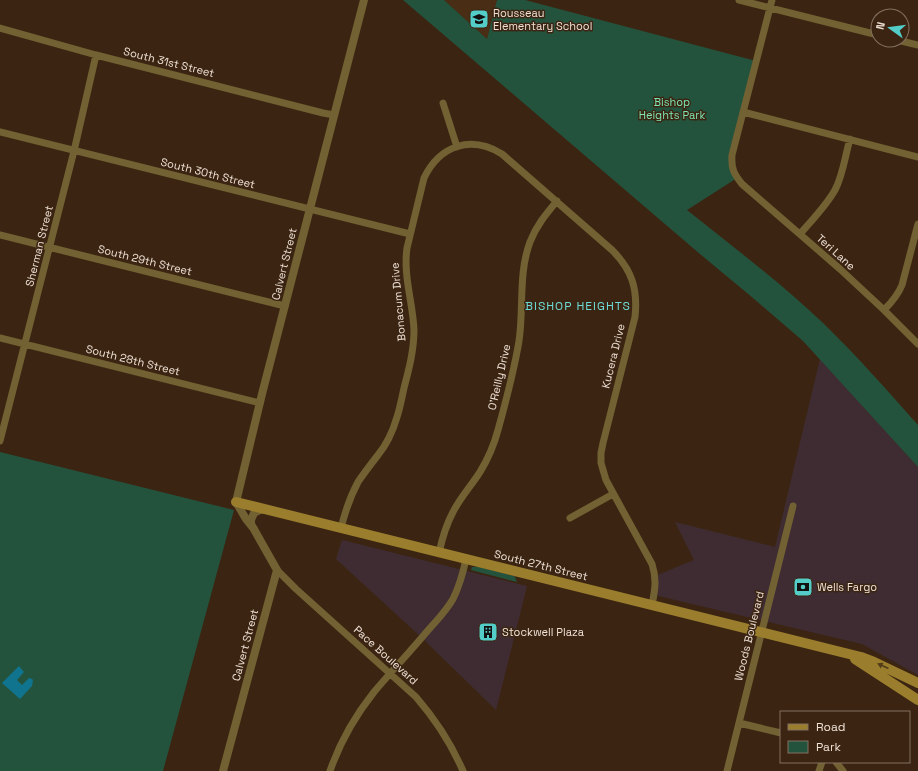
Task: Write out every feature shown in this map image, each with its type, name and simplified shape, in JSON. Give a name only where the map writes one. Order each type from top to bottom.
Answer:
[{"type":"main road","name":"South 27th Street","points":[[236,502],[861,657],[916,681]]},
{"type":"main road","name":"South 27th Street","points":[[840,652],[861,663],[918,700]]},
{"type":"main road","points":[[891,682],[905,684],[916,681]]},
{"type":"street","name":"Calvert Street","points":[[236,502],[363,0]]},
{"type":"street","points":[[739,0],[870,33]]},
{"type":"street","points":[[772,0],[743,112],[918,157]]},
{"type":"street","name":"South 31st Street","points":[[0,28],[96,55],[334,115]]},
{"type":"street","name":"Sherman Street","points":[[0,441],[50,248],[96,55]]},
{"type":"street","points":[[443,103],[457,147]]},
{"type":"street","name":"Teri Lane","points":[[743,112],[731,163],[733,172],[737,178],[840,269],[918,344]]},
{"type":"street","name":"South 30th Street","points":[[0,132],[410,234]]},
{"type":"street","points":[[800,234],[835,190],[840,178],[850,139]]},
{"type":"street","name":"Kucera Drive","points":[[457,147],[471,144],[480,145],[502,154],[616,253],[625,266],[634,284],[636,305],[635,317],[603,443],[601,463],[603,473],[613,494],[652,564],[656,581],[652,605]]},
{"type":"street","name":"Bonacum Drive","points":[[341,528],[346,508],[358,482],[379,455],[393,430],[411,361],[414,330],[405,259],[406,248],[424,178],[435,161],[442,154],[457,147]]},
{"type":"street","name":"O'Reilly Drive","points":[[439,553],[445,530],[452,513],[484,467],[493,447],[517,354],[521,320],[523,271],[526,257],[530,242],[536,229],[557,201]]},
{"type":"street","points":[[884,310],[899,292],[918,224]]},
{"type":"street","name":"South 29th Street","points":[[0,235],[285,306]]},
{"type":"street","name":"South 28th Street","points":[[0,338],[260,403]]},
{"type":"street","points":[[570,518],[613,494]]},
{"type":"street","points":[[236,502],[246,520],[254,530]]},
{"type":"street","name":"Woods Boulevard","points":[[727,771],[793,506]]},
{"type":"street","points":[[266,509],[254,513],[251,524],[277,570]]},
{"type":"street","points":[[330,771],[340,746],[354,718],[374,692],[435,624],[448,607],[458,587],[466,559]]},
{"type":"street","name":"Calvert Street","points":[[223,771],[277,570]]},
{"type":"street","name":"Pace Boulevard","points":[[277,570],[296,589],[416,697],[448,741],[462,771]]},
{"type":"street","points":[[739,723],[780,733]]},
{"type":"street","points":[[837,763],[843,771]]},
{"type":"shaded area","name":"Rousseau Elementary School","points":[[444,0],[497,0],[487,39]]},
{"type":"shaded area","points":[[820,359],[918,467],[918,675],[862,644],[654,595],[655,576],[694,560],[675,522],[775,547]]},
{"type":"shaded area","points":[[342,540],[527,586],[496,710],[422,638],[336,559]]},
{"type":"green space","name":"Bishop Heights Park","points":[[403,0],[444,0],[487,39],[497,0],[525,0],[756,61],[732,155],[737,178],[687,210],[807,308],[895,399],[918,425],[918,467],[803,341]]},
{"type":"green space","points":[[0,452],[234,510],[163,771],[0,771]]},
{"type":"green space","points":[[472,567],[479,567],[514,576],[517,582],[471,570]]},
{"type":"water","points":[[19,666],[24,672],[17,680],[22,685],[29,678],[33,680],[32,686],[20,699],[2,683]]},
{"type":"place","name":"Rousseau Elementary School","points":[[479,19]]},
{"type":"place","name":"Wells Fargo","points":[[803,587]]},
{"type":"place","name":"Stockwell Plaza","points":[[488,632]]},
{"type":"district","name":"BISHOP HEIGHTS","points":[[578,306]]}]
